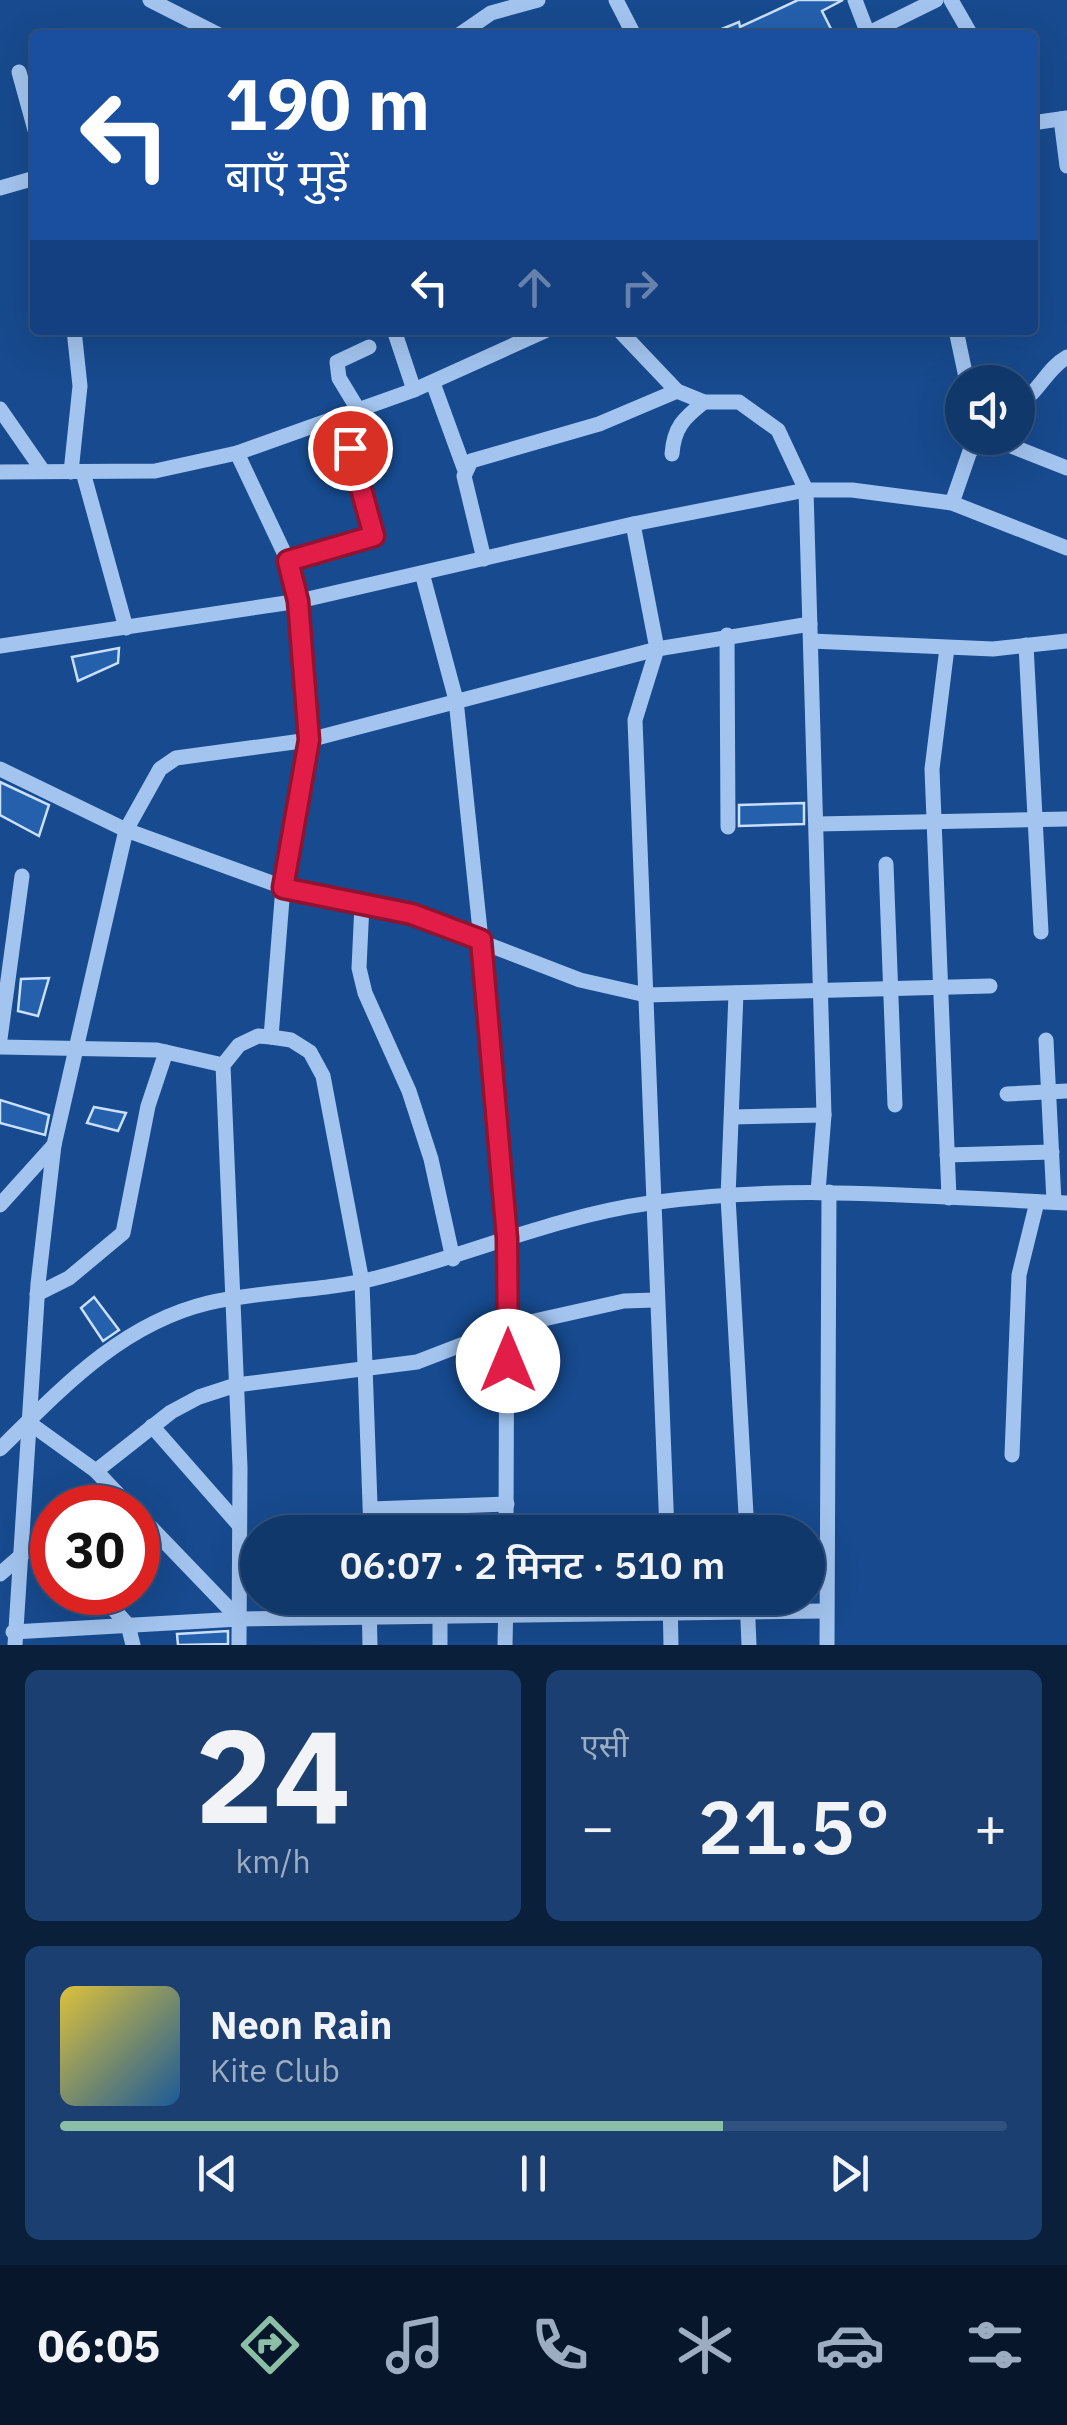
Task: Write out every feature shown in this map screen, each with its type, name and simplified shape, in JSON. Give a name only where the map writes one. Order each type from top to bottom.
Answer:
[{"type":"street","points":[[150,0],[208,30]]},
{"type":"street","points":[[466,30],[490,13],[538,0]]},
{"type":"street","points":[[616,0],[631,30]]},
{"type":"street","points":[[855,0],[865,30]]},
{"type":"street","points":[[889,30],[936,0]]},
{"type":"street","points":[[950,0],[968,30]]},
{"type":"street","points":[[20,72],[30,111]]},
{"type":"street","points":[[1038,122],[1064,119],[1067,166]]},
{"type":"street","points":[[0,188],[30,184]]},
{"type":"street","points":[[75,335],[81,368],[77,472],[126,628]]},
{"type":"street","points":[[396,335],[414,390]]},
{"type":"street","points":[[0,472],[155,471],[237,452],[360,412],[536,335]]},
{"type":"street","points":[[624,335],[676,392],[704,402],[739,402],[778,430],[806,490],[824,1115],[827,1645]]},
{"type":"street","points":[[957,335],[963,365]]},
{"type":"street","points":[[360,412],[339,378],[337,362],[369,347]]},
{"type":"street","points":[[1035,394],[1056,364],[1067,357]]},
{"type":"street","points":[[432,382],[464,468],[484,559]]},
{"type":"street","points":[[464,468],[470,462],[598,424],[676,392]]},
{"type":"street","points":[[672,454],[674,433],[682,420],[704,402]]},
{"type":"street","points":[[0,409],[42,471]]},
{"type":"street","points":[[288,561],[374,536],[342,419]]},
{"type":"street","points":[[237,452],[288,561],[298,601],[309,740],[283,888],[271,1037]]},
{"type":"street","points":[[952,503],[969,455]]},
{"type":"street","points":[[1030,455],[1067,468]]},
{"type":"street","points":[[0,646],[298,601],[634,524],[806,490],[852,490],[952,503],[1067,548]]},
{"type":"street","points":[[634,524],[656,649],[635,720],[650,1203],[666,1515]]},
{"type":"street","points":[[422,573],[456,700],[481,940],[507,1238],[506,1515]]},
{"type":"street","points":[[520,1615],[238,1619],[128,1625],[14,1638],[23,1554],[37,1294],[54,1145],[126,830],[168,760],[309,740],[656,649],[810,624]]},
{"type":"street","points":[[726,635],[728,826]]},
{"type":"street","points":[[811,642],[947,648],[1067,642]]},
{"type":"street","points":[[1026,646],[1041,932]]},
{"type":"street","points":[[947,648],[932,769],[949,1198]]},
{"type":"street","points":[[0,768],[126,830],[283,888],[412,914],[580,980],[646,995],[990,986]]},
{"type":"street","points":[[817,824],[1067,819]]},
{"type":"street","points":[[886,864],[895,1105]]},
{"type":"street","points":[[0,1038],[22,876]]},
{"type":"street","points":[[362,904],[359,968],[364,994],[414,1108],[453,1258]]},
{"type":"street","points":[[736,993],[728,1196],[746,1515]]},
{"type":"street","points":[[240,1645],[236,1385],[222,1066],[239,1044],[271,1037],[291,1040],[310,1052],[322,1076],[362,1282],[371,1515]]},
{"type":"street","points":[[1012,1455],[1019,1275],[1053,1202],[1046,1040]]},
{"type":"street","points":[[0,1046],[166,1052],[222,1066]]},
{"type":"street","points":[[37,1294],[69,1278],[122,1233],[148,1106],[166,1052]]},
{"type":"street","points":[[1006,1094],[1067,1092]]},
{"type":"street","points":[[732,1117],[824,1115]]},
{"type":"street","points":[[0,1206],[54,1145]]},
{"type":"street","points":[[947,1155],[1052,1152]]},
{"type":"street","points":[[0,1449],[88,1364],[172,1314],[232,1299],[362,1282],[453,1258],[572,1219],[650,1203],[824,1192],[1053,1202]]},
{"type":"street","points":[[96,1471],[152,1426],[198,1396],[236,1385],[366,1370],[462,1348],[508,1327],[624,1301],[656,1300]]},
{"type":"street","points":[[28,1422],[109,1485]]},
{"type":"street","points":[[152,1426],[240,1526]]},
{"type":"street","points":[[371,1509],[506,1504]]},
{"type":"street","points":[[160,1537],[238,1619]]},
{"type":"street","points":[[0,1574],[23,1554]]},
{"type":"street","points":[[119,1615],[128,1625],[133,1645]]},
{"type":"street","points":[[671,1615],[671,1645]]},
{"type":"street","points":[[748,1615],[749,1645]]},
{"type":"street","points":[[440,1616],[440,1645]]},
{"type":"street","points":[[505,1645],[506,1616]]},
{"type":"street","points":[[369,1617],[370,1645]]},
{"type":"building","points":[[798,0],[843,0],[822,11],[829,30],[719,30],[739,22],[740,27]]},
{"type":"building","points":[[119,648],[118,663],[78,681],[72,657]]},
{"type":"building","points":[[0,782],[49,805],[39,836],[0,815]]},
{"type":"building","points":[[804,803],[804,824],[739,826],[739,805]]},
{"type":"building","points":[[49,978],[38,1016],[18,1011],[21,979]]},
{"type":"building","points":[[0,1100],[49,1115],[45,1135],[0,1123]]},
{"type":"building","points":[[94,1107],[126,1113],[118,1131],[87,1123]]},
{"type":"building","points":[[94,1297],[119,1330],[103,1341],[81,1308]]},
{"type":"building","points":[[228,1631],[228,1644],[178,1645],[177,1634]]},
{"type":"route","points":[[350,448],[374,536],[288,561],[298,601],[309,740],[283,888],[412,914],[481,940],[507,1238],[508,1361]]}]
